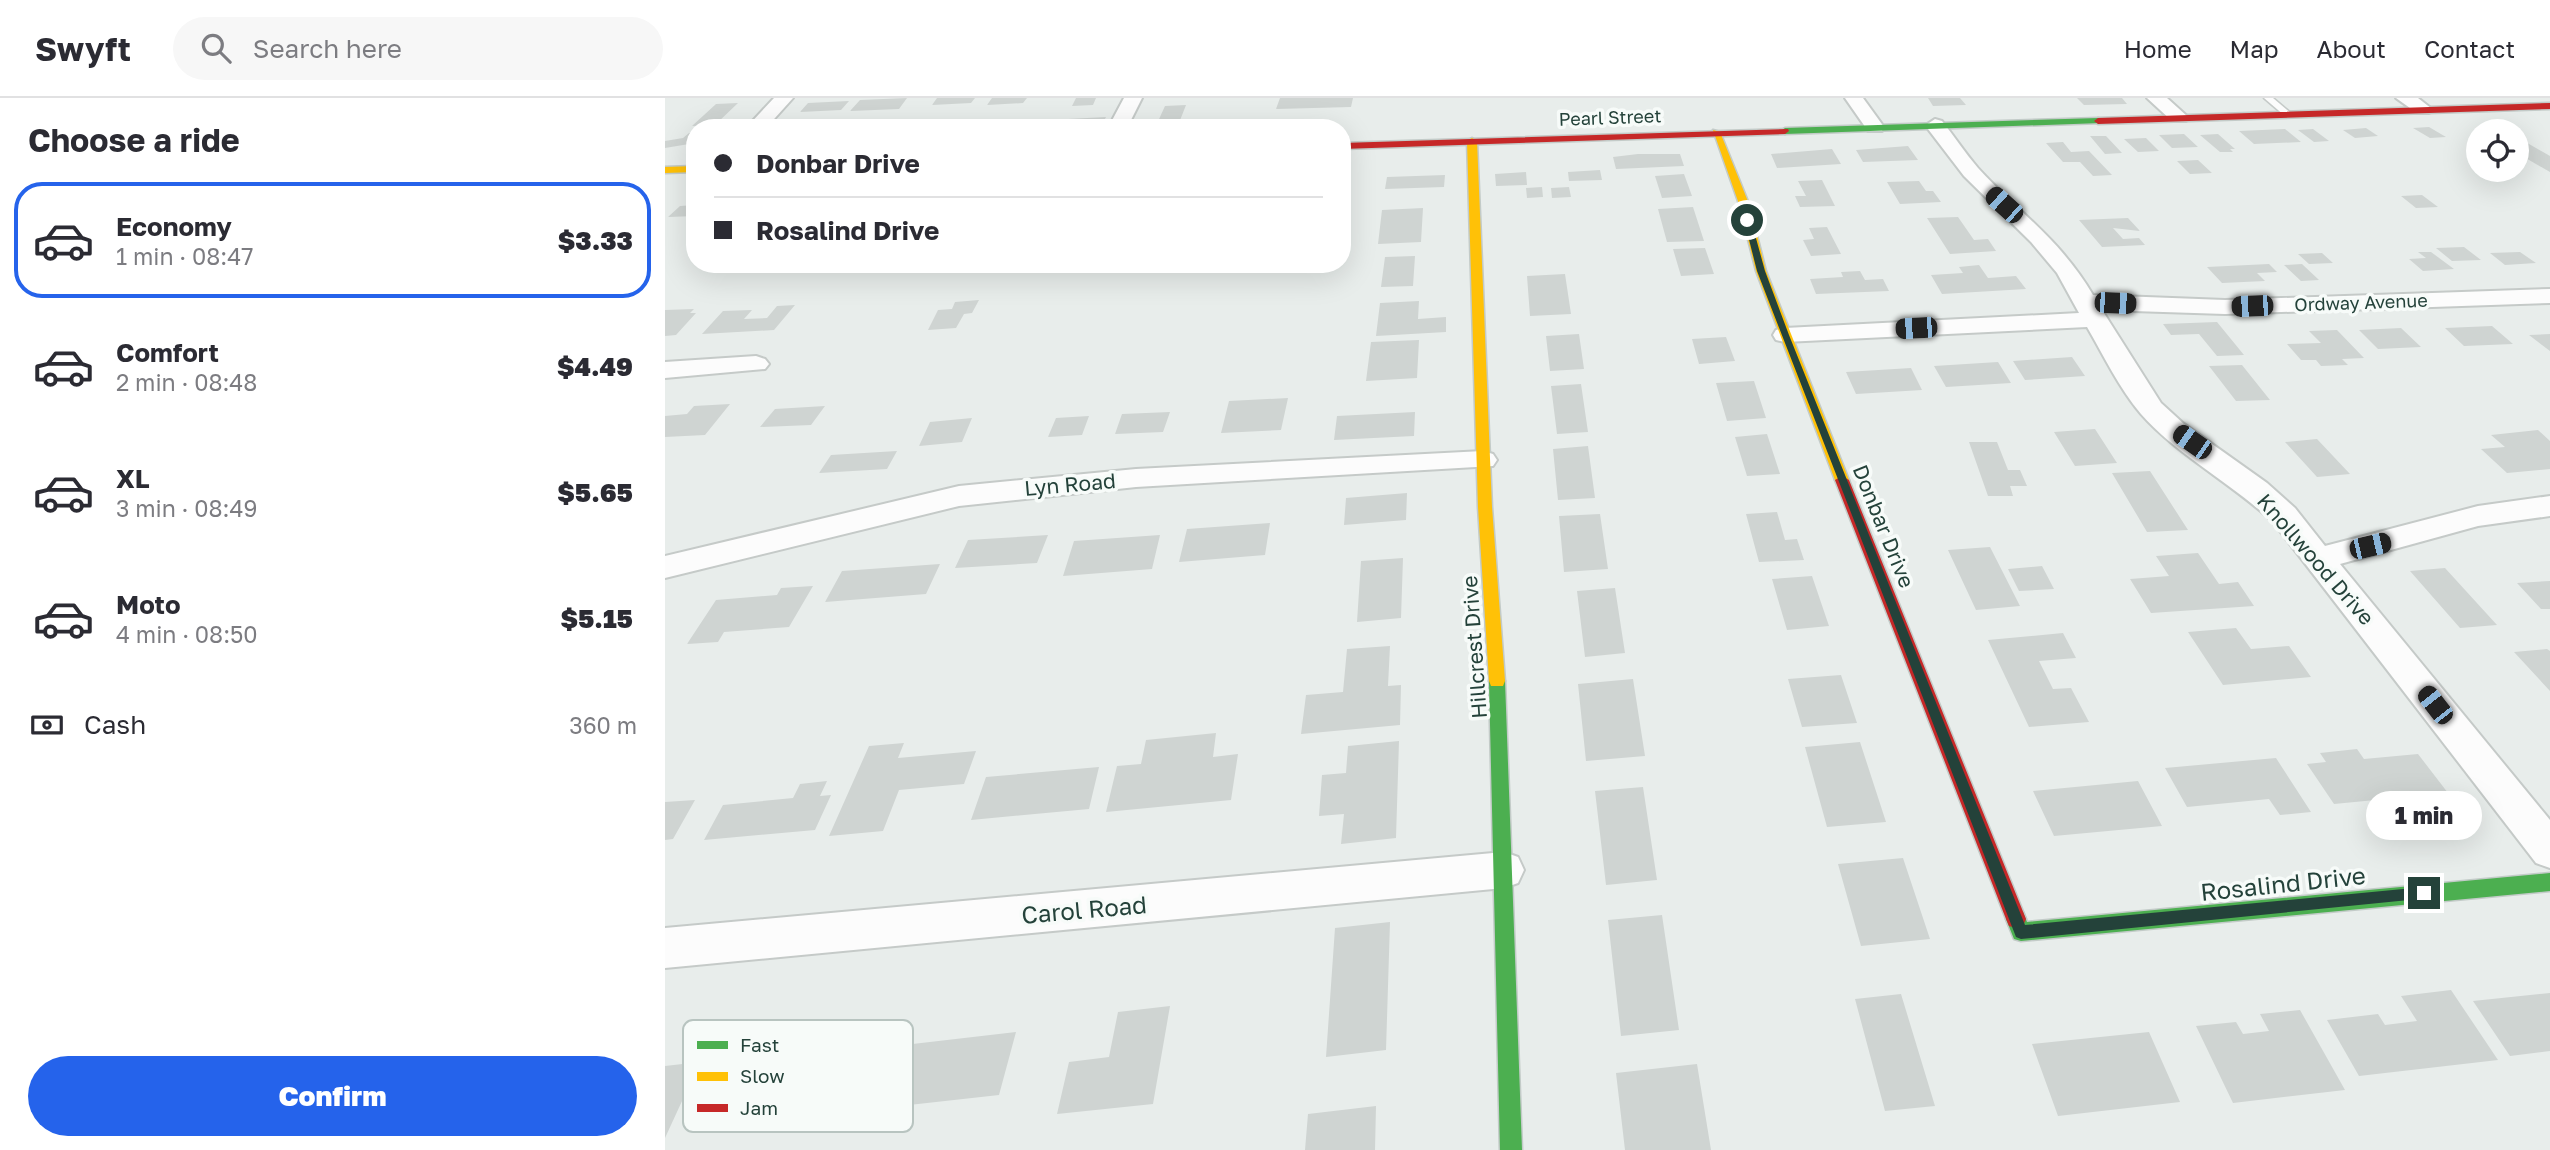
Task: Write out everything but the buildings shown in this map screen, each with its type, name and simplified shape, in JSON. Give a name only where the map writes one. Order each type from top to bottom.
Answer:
[{"type":"street","points":[[764,119],[784,98]]},
{"type":"street","points":[[1122,119],[1133,98]]},
{"type":"street","points":[[1854,98],[1875,127]]},
{"type":"street","points":[[2156,98],[2179,117]]},
{"type":"street","points":[[2405,98],[2423,109]]},
{"type":"street","name":"Pearl Street","points":[[1351,146],[2550,106]]},
{"type":"street","name":"Knollwood Drive","points":[[1935,125],[1986,189],[2039,237],[2092,311],[2137,391],[2151,409],[2257,490],[2284,515],[2550,850]]},
{"type":"street","name":"Donbar Drive","points":[[1716,132],[1744,204],[1761,271],[1785,335],[2021,932]]},
{"type":"street","name":"Hillcrest Drive","points":[[1472,141],[1483,460],[1500,731],[1511,1150]]},
{"type":"street","points":[[665,170],[686,169]]},
{"type":"street","name":"Ordway Avenue","points":[[1785,335],[2092,311],[2550,296]]},
{"type":"street","points":[[665,370],[756,364]]},
{"type":"street","name":"Lyn Road","points":[[665,567],[959,496],[1136,478],[1483,460]]},
{"type":"street","points":[[2320,558],[2478,516],[2550,506]]},
{"type":"street","name":"Carol Road","points":[[665,948],[1504,870]]},
{"type":"street","name":"Rosalind Drive","points":[[2021,932],[2550,882]]},
{"type":"lane","points":[[2268,98],[2288,114]]},
{"type":"traffic: fast","points":[[1785,131],[2098,121]]},
{"type":"traffic: fast","points":[[1497,681],[1511,1150]]},
{"type":"traffic: fast","points":[[2016,919],[2021,932],[2550,882]]},
{"type":"traffic: slow","points":[[1716,132],[1744,204],[1761,271],[1842,480]]},
{"type":"traffic: slow","points":[[1472,141],[1485,507],[1497,681]]},
{"type":"traffic: slow","points":[[665,170],[686,169]]},
{"type":"traffic: jam","points":[[2098,121],[2550,106]]},
{"type":"traffic: jam","points":[[1351,146],[1785,131]]},
{"type":"traffic: jam","points":[[1842,480],[2016,919]]},
{"type":"route","points":[[1747,220],[1761,271],[1785,335],[2021,932],[2424,893]]}]
